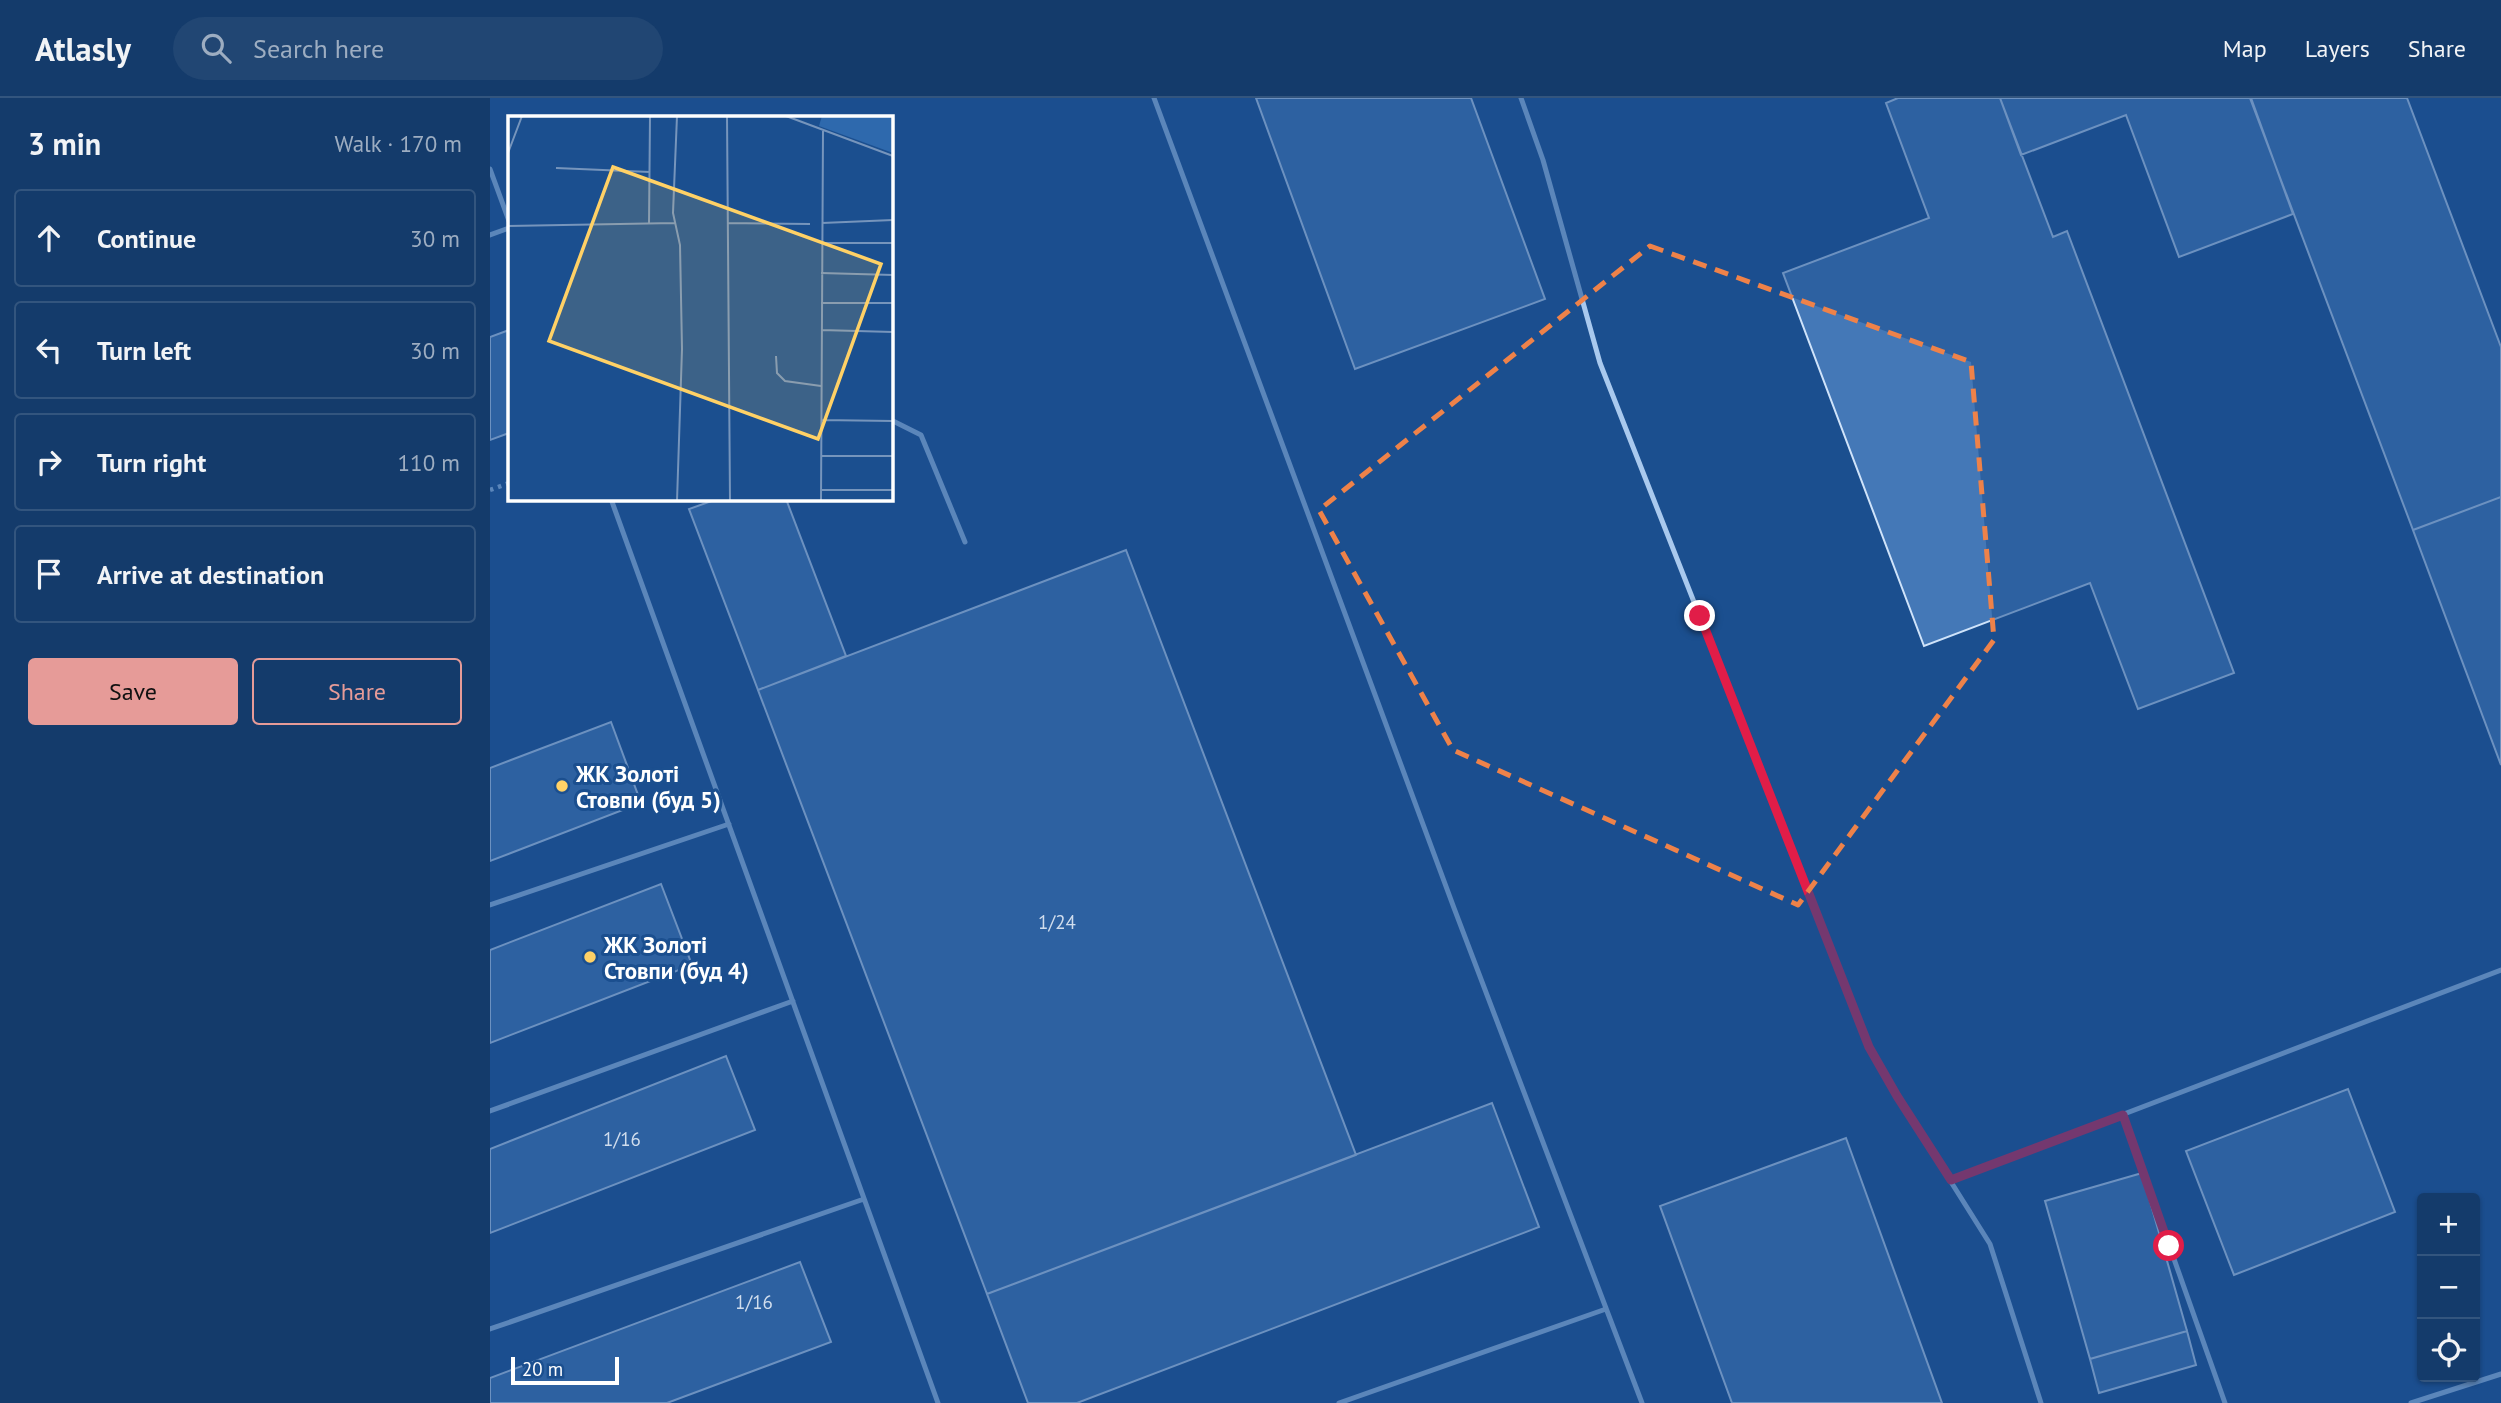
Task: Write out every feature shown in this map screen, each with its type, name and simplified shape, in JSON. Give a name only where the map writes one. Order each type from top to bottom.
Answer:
[{"type":"lane","points":[[1154,98],[1449,895],[1642,1403]]},
{"type":"lane","points":[[1521,98],[1543,160],[1600,363],[1869,1047],[1990,1244],[2041,1403]]},
{"type":"lane","points":[[490,169],[508,218]]},
{"type":"lane","points":[[490,235],[508,228]]},
{"type":"lane","points":[[892,420],[921,435],[965,542]]},
{"type":"lane","points":[[611,500],[935,1402]]},
{"type":"lane","points":[[490,905],[729,824]]},
{"type":"lane","points":[[1951,1180],[2501,970]]},
{"type":"lane","points":[[490,1111],[793,1001]]},
{"type":"lane","points":[[2123,1115],[2225,1403]]},
{"type":"lane","points":[[490,1329],[864,1199]]},
{"type":"lane","points":[[1339,1403],[1606,1309]]},
{"type":"lane","points":[[2411,1403],[2501,1374]]},
{"type":"path","points":[[490,490],[508,483]]},
{"type":"highlighted area","points":[[1650,246],[1971,362],[1994,640],[1798,905],[1453,750],[1319,510]]},
{"type":"building","points":[[1256,98],[1471,98],[1545,299],[1355,369]]},
{"type":"building","points":[[1898,98],[2000,98],[2053,237],[2067,231],[2234,673],[2138,709],[2090,583],[1924,646],[1783,273],[1929,218],[1886,103]]},
{"type":"building","points":[[2000,98],[2251,98],[2293,214],[2179,257],[2126,115],[2021,155]]},
{"type":"building","points":[[2250,98],[2407,98],[2501,347],[2501,497],[2413,530]]},
{"type":"building","points":[[508,330],[508,433],[490,440],[490,337]]},
{"type":"building","points":[[2501,497],[2501,765],[2413,530]]},
{"type":"building","points":[[714,500],[786,500],[846,656],[758,690],[689,509]]},
{"type":"building","points":[[1126,550],[1356,1155],[987,1294],[758,690]]},
{"type":"building","name":"ЖК Золоті Стовпи (буд 5)","points":[[611,722],[641,803],[490,861],[490,768]]},
{"type":"building","name":"ЖК Золоті Стовпи (буд 4)","points":[[661,884],[692,965],[490,1043],[490,950]]},
{"type":"building","points":[[726,1056],[755,1130],[490,1233],[490,1149]]},
{"type":"building","points":[[2348,1089],[2395,1212],[2234,1275],[2186,1151]]},
{"type":"building","points":[[1492,1103],[1539,1227],[1077,1403],[1028,1403],[987,1294]]},
{"type":"building","points":[[1846,1138],[1942,1403],[1732,1403],[1660,1206]]},
{"type":"building","points":[[2142,1173],[2187,1331],[2090,1359],[2045,1201]]},
{"type":"building","points":[[800,1262],[831,1342],[667,1403],[490,1403],[490,1378]]},
{"type":"building","points":[[2187,1331],[2196,1365],[2099,1393],[2090,1359]]},
{"type":"place","name":"ЖК Золоті Стовпи (буд 5)","points":[[562,786]]},
{"type":"place","name":"ЖК Золоті Стовпи (буд 4)","points":[[590,957]]},
{"type":"route","points":[[1700,616],[1869,1047],[1951,1180],[2123,1115],[2169,1246]]}]
